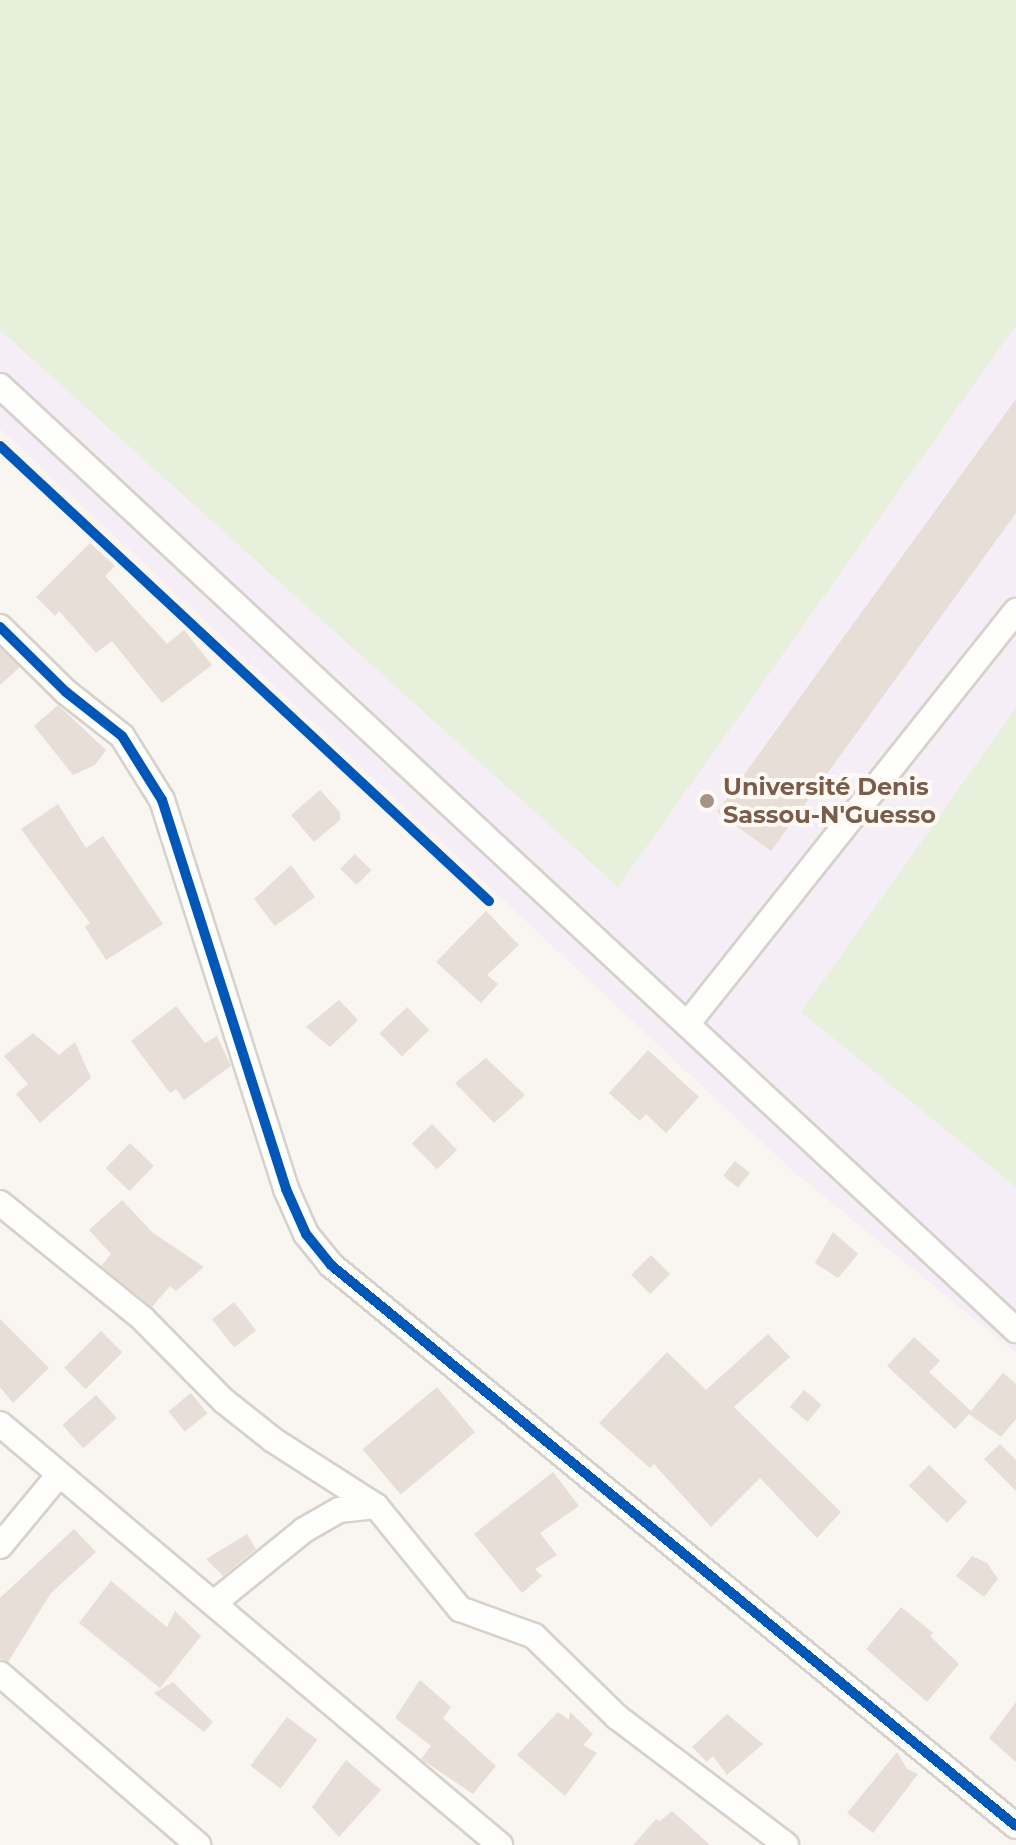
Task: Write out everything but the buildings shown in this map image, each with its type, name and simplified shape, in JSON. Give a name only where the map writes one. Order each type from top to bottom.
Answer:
[{"type":"street","points":[[0,386],[1016,1330]]},
{"type":"street","points":[[688,1023],[1016,611]]},
{"type":"street","points":[[0,627],[66,692],[122,736],[162,800],[286,1189],[306,1234],[331,1265],[1016,1826]]},
{"type":"street","points":[[0,1203],[143,1319],[224,1401],[273,1440],[376,1506],[460,1609],[534,1636],[617,1717],[786,1845]]},
{"type":"street","points":[[0,1424],[58,1476],[214,1603],[500,1845]]},
{"type":"street","points":[[0,1546],[58,1476]]},
{"type":"street","points":[[214,1603],[304,1530],[339,1510],[376,1506]]},
{"type":"street","points":[[0,1674],[198,1845]]},
{"type":"shaded area","name":"Université Denis Sassou-N'Guesso","points":[[0,0],[1016,0],[1016,1353],[794,1172],[0,429]]},
{"type":"green space","name":"Université Denis Sassou-N'Guesso","points":[[0,0],[1016,0],[1016,325],[618,887],[0,330]]},
{"type":"green space","points":[[1016,708],[1016,1187],[801,1012]]},
{"type":"cycle path","points":[[0,446],[489,901]]},
{"type":"cycle path","points":[[0,627],[66,692],[122,736],[162,800],[286,1189],[306,1234],[331,1265],[1016,1826]]},
{"type":"place","name":"Université Denis Sassou-N'Guesso","points":[[707,801]]}]
